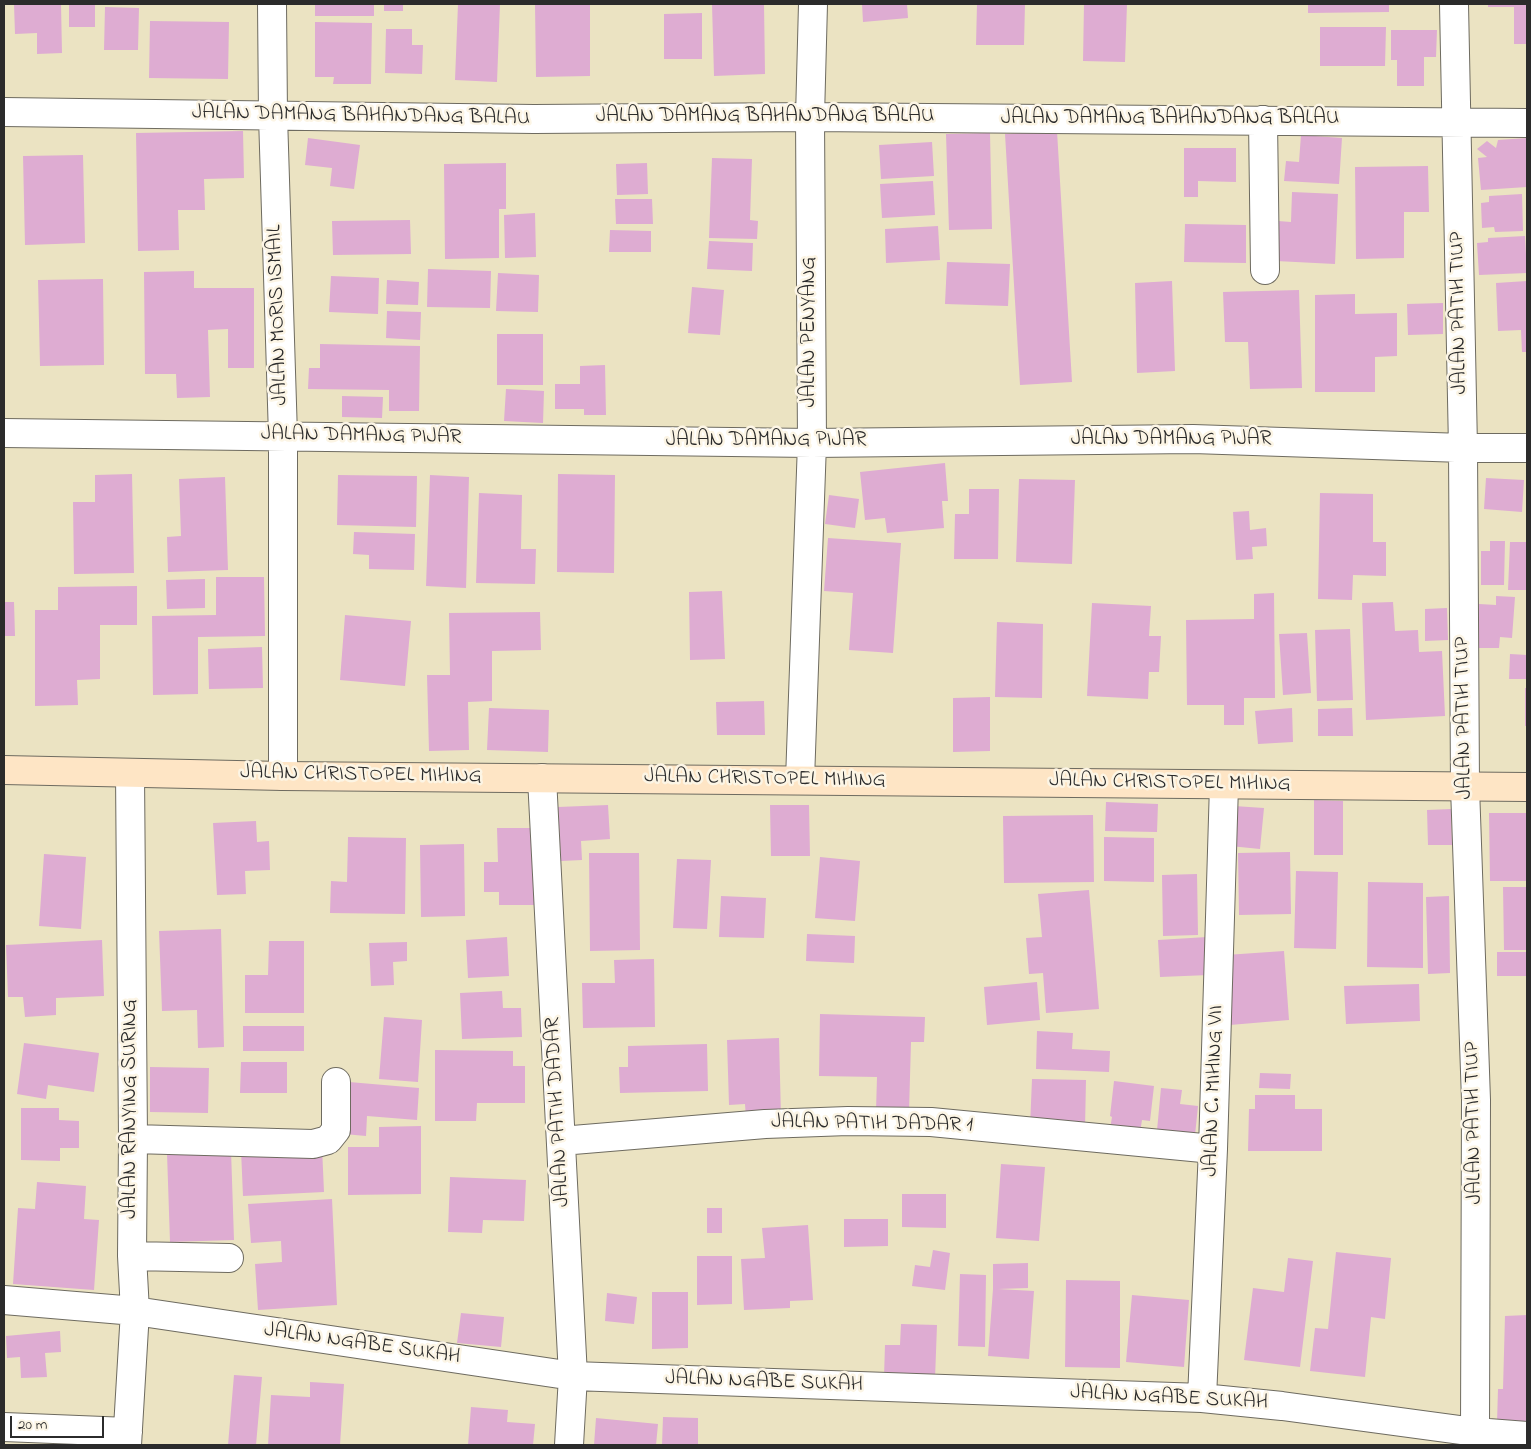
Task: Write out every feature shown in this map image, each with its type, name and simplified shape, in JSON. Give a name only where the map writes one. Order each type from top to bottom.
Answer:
[{"type":"street","name":"JALAN MORIS ISMAIL","points":[[272,4],[283,436],[283,776]]},
{"type":"street","name":"JALAN PENYANG","points":[[800,780],[812,444],[810,117],[813,4]]},
{"type":"street","name":"JALAN PATIH TIUP","points":[[1454,4],[1462,448],[1465,787],[1476,1100],[1475,1432]]},
{"type":"street","name":"JALAN DAMANG BAHANDANG BALAU","points":[[4,112],[534,119],[810,117],[1527,123]]},
{"type":"street","points":[[1263,120],[1265,270]]},
{"type":"street","name":"JALAN DAMANG PIJAR","points":[[4,433],[812,444],[1194,438],[1462,448],[1527,448]]},
{"type":"street","name":"JALAN CHRISTOPEL MIHING","points":[[4,770],[283,776],[1527,787]]},
{"type":"street","name":"JALAN RANYING SURING","points":[[128,1438],[135,1311],[132,1256],[130,773]]},
{"type":"street","name":"JALAN PATIH DADAR","points":[[542,778],[573,1376],[569,1445]]},
{"type":"street","name":"JALAN C. MIHING VII","points":[[1202,1398],[1213,1149],[1224,785]]},
{"type":"street","points":[[133,1139],[314,1144],[328,1140],[336,1130],[336,1082]]},
{"type":"street","name":"JALAN PATIH DADAR 1","points":[[561,1140],[765,1124],[848,1121],[922,1122],[1213,1149]]},
{"type":"street","points":[[132,1256],[229,1258]]},
{"type":"street","name":"JALAN NGABE SUKAH","points":[[4,1300],[135,1311],[573,1376],[1202,1398],[1282,1406],[1475,1432],[1527,1436]]},
{"type":"street","points":[[4,1427],[128,1438]]},
{"type":"building","points":[[14,4],[61,4],[62,53],[37,54],[37,33],[15,34]]},
{"type":"building","points":[[69,4],[95,4],[95,27],[69,27]]},
{"type":"building","points":[[315,4],[374,4],[374,16],[315,16]]},
{"type":"building","points":[[384,4],[403,4],[403,11],[384,11]]},
{"type":"building","points":[[458,4],[500,4],[497,82],[455,80]]},
{"type":"building","points":[[535,4],[590,4],[590,76],[536,77]]},
{"type":"building","points":[[712,4],[764,4],[765,74],[714,76]]},
{"type":"building","points":[[862,4],[907,4],[908,18],[863,22]]},
{"type":"building","points":[[977,4],[1025,4],[1024,45],[976,45]]},
{"type":"building","points":[[1084,4],[1127,4],[1125,62],[1083,61]]},
{"type":"building","points":[[1308,4],[1389,4],[1389,12],[1308,13]]},
{"type":"building","points":[[1488,4],[1527,4],[1527,44],[1514,44],[1514,7],[1488,7]]},
{"type":"building","points":[[105,7],[139,8],[138,50],[104,50]]},
{"type":"building","points":[[702,13],[702,59],[664,59],[664,14]]},
{"type":"building","points":[[150,21],[229,22],[228,79],[149,78]]},
{"type":"building","points":[[315,22],[372,23],[371,84],[333,84],[334,77],[315,77]]},
{"type":"building","points":[[1320,27],[1386,27],[1385,66],[1320,66]]},
{"type":"building","points":[[386,29],[412,29],[412,45],[423,45],[422,74],[385,73]]},
{"type":"building","points":[[1391,30],[1437,30],[1436,57],[1424,57],[1424,86],[1397,86],[1397,60],[1391,60]]},
{"type":"building","points":[[243,131],[244,178],[204,179],[205,210],[178,210],[179,250],[138,251],[136,133]]},
{"type":"building","points":[[1057,131],[1072,382],[1020,385],[1005,134]]},
{"type":"building","points":[[990,133],[992,229],[949,230],[946,134]]},
{"type":"building","points":[[1301,135],[1342,138],[1339,184],[1284,181],[1286,161],[1299,162]]},
{"type":"building","points":[[308,138],[360,145],[354,189],[330,186],[332,168],[305,165]]},
{"type":"building","points":[[1527,138],[1527,187],[1481,190],[1478,158],[1487,157],[1477,149],[1487,141],[1496,148],[1498,140]]},
{"type":"building","points":[[932,142],[934,176],[881,179],[879,145]]},
{"type":"building","points":[[1184,148],[1236,148],[1236,182],[1198,181],[1198,197],[1184,197]]},
{"type":"building","points":[[83,155],[85,243],[25,245],[23,156]]},
{"type":"building","points":[[712,158],[752,159],[750,220],[758,221],[757,239],[709,238]]},
{"type":"building","points":[[506,163],[506,209],[499,209],[499,258],[445,259],[444,164]]},
{"type":"building","points":[[647,163],[648,194],[617,195],[616,164]]},
{"type":"building","points":[[1428,166],[1429,212],[1404,212],[1404,258],[1356,259],[1355,167]]},
{"type":"building","points":[[933,181],[935,215],[882,218],[880,184]]},
{"type":"building","points":[[1292,192],[1338,194],[1335,264],[1276,261],[1278,221],[1291,222]]},
{"type":"building","points":[[1522,194],[1523,231],[1495,232],[1494,227],[1482,228],[1481,203],[1489,202],[1489,196]]},
{"type":"building","points":[[615,199],[652,199],[653,224],[616,224]]},
{"type":"building","points":[[535,213],[536,257],[505,258],[504,215]]},
{"type":"building","points":[[410,220],[411,254],[333,255],[332,221]]},
{"type":"building","points":[[1185,224],[1246,225],[1246,263],[1184,262]]},
{"type":"building","points":[[938,226],[940,260],[886,263],[885,229]]},
{"type":"building","points":[[610,230],[651,231],[651,252],[609,252]]},
{"type":"building","points":[[1525,236],[1527,273],[1479,275],[1477,243],[1488,242],[1488,238]]},
{"type":"building","points":[[709,241],[753,243],[752,271],[707,269]]},
{"type":"building","points":[[947,262],[1010,264],[1008,306],[945,304]]},
{"type":"building","points":[[428,269],[491,271],[490,308],[427,307]]},
{"type":"building","points":[[194,271],[194,288],[254,288],[254,368],[228,368],[228,329],[208,330],[210,397],[177,398],[176,374],[145,374],[144,272]]},
{"type":"building","points":[[498,273],[539,275],[538,312],[496,311]]},
{"type":"building","points":[[331,276],[379,278],[378,314],[329,312]]},
{"type":"building","points":[[103,279],[104,365],[40,366],[38,280]]},
{"type":"building","points":[[387,280],[419,282],[418,305],[386,304]]},
{"type":"building","points":[[1172,281],[1175,371],[1137,373],[1135,283]]},
{"type":"building","points":[[1527,281],[1527,352],[1522,352],[1521,330],[1498,331],[1496,283]]},
{"type":"building","points":[[692,287],[724,290],[720,335],[688,333]]},
{"type":"building","points":[[1299,290],[1302,388],[1250,389],[1248,342],[1225,342],[1223,292]]},
{"type":"building","points":[[1355,294],[1355,314],[1397,313],[1397,356],[1375,357],[1375,392],[1315,392],[1315,295]]},
{"type":"building","points":[[1443,303],[1443,334],[1408,335],[1407,304]]},
{"type":"building","points":[[387,311],[421,312],[420,340],[386,338]]},
{"type":"building","points":[[497,334],[543,334],[543,385],[497,385]]},
{"type":"building","points":[[320,344],[420,346],[419,411],[389,411],[389,390],[308,389],[309,368],[320,368]]},
{"type":"building","points":[[605,365],[606,415],[584,415],[584,409],[555,409],[555,384],[580,384],[580,366]]},
{"type":"building","points":[[506,389],[544,391],[543,423],[504,421]]},
{"type":"building","points":[[342,396],[383,397],[382,418],[342,417]]},
{"type":"building","points":[[945,463],[948,501],[942,501],[944,528],[887,533],[885,518],[865,520],[860,472]]},
{"type":"building","points":[[132,474],[134,573],[74,574],[73,502],[95,502],[95,475]]},
{"type":"building","points":[[558,474],[615,475],[614,573],[557,572]]},
{"type":"building","points":[[338,475],[417,476],[416,527],[337,525]]},
{"type":"building","points":[[430,475],[469,477],[466,588],[426,586]]},
{"type":"building","points":[[225,477],[228,570],[168,572],[167,537],[181,536],[179,479]]},
{"type":"building","points":[[1486,478],[1524,480],[1522,512],[1484,509]]},
{"type":"building","points":[[1019,479],[1075,480],[1072,564],[1016,562]]},
{"type":"building","points":[[969,489],[999,489],[998,559],[954,559],[955,514],[969,514]]},
{"type":"building","points":[[479,493],[522,495],[521,549],[536,549],[535,584],[476,583]]},
{"type":"building","points":[[1320,493],[1373,494],[1373,542],[1386,542],[1386,576],[1353,575],[1352,600],[1318,599]]},
{"type":"building","points":[[829,495],[859,499],[855,528],[825,524]]},
{"type":"building","points":[[1249,511],[1250,530],[1266,528],[1267,546],[1252,547],[1253,559],[1236,560],[1233,512]]},
{"type":"building","points":[[354,532],[415,534],[414,570],[369,569],[369,555],[353,554]]},
{"type":"building","points":[[828,538],[901,543],[893,653],[849,650],[853,593],[824,591]]},
{"type":"building","points":[[1490,541],[1505,541],[1504,585],[1481,585],[1481,551],[1490,551]]},
{"type":"building","points":[[1510,542],[1527,542],[1527,590],[1508,590]]},
{"type":"building","points":[[216,577],[264,577],[265,636],[198,637],[198,694],[153,695],[152,616],[216,615]]},
{"type":"building","points":[[205,579],[205,608],[167,609],[166,580]]},
{"type":"building","points":[[137,586],[137,625],[100,625],[100,679],[77,680],[78,705],[35,706],[35,610],[58,610],[58,587]]},
{"type":"building","points":[[722,591],[725,659],[690,660],[689,592]]},
{"type":"building","points":[[1274,593],[1275,698],[1244,698],[1244,725],[1224,725],[1224,705],[1187,705],[1186,620],[1254,619],[1254,594]]},
{"type":"building","points":[[1496,596],[1515,597],[1512,638],[1500,637],[1499,648],[1477,648],[1479,604],[1496,605]]},
{"type":"building","points":[[4,602],[14,602],[15,636],[4,636]]},
{"type":"building","points":[[1393,602],[1395,631],[1418,630],[1419,652],[1442,651],[1445,716],[1366,720],[1362,603]]},
{"type":"building","points":[[1092,603],[1151,606],[1149,636],[1161,636],[1159,672],[1149,672],[1148,699],[1087,696]]},
{"type":"building","points":[[1447,608],[1448,640],[1425,641],[1425,609]]},
{"type":"building","points":[[540,612],[541,650],[492,651],[492,701],[468,702],[469,750],[429,751],[427,675],[450,675],[449,613]]},
{"type":"building","points":[[345,615],[411,621],[405,686],[340,680]]},
{"type":"building","points":[[997,622],[1043,624],[1042,698],[995,697]]},
{"type":"building","points":[[1350,629],[1353,700],[1317,701],[1315,630]]},
{"type":"building","points":[[1307,633],[1311,693],[1283,695],[1279,634]]},
{"type":"building","points":[[262,647],[263,688],[209,689],[208,649]]},
{"type":"building","points":[[1510,654],[1527,655],[1527,679],[1509,679]]},
{"type":"building","points":[[1525,688],[1527,688],[1527,726],[1525,726]]},
{"type":"building","points":[[990,697],[990,751],[953,752],[953,698]]},
{"type":"building","points":[[764,701],[765,735],[717,735],[716,702]]},
{"type":"building","points":[[489,708],[549,710],[548,752],[487,750]]},
{"type":"building","points":[[1292,708],[1293,742],[1258,744],[1255,711]]},
{"type":"building","points":[[1352,708],[1353,736],[1318,736],[1318,709]]},
{"type":"building","points":[[1314,800],[1343,801],[1343,855],[1314,855]]},
{"type":"building","points":[[1106,802],[1158,804],[1157,832],[1105,831]]},
{"type":"building","points":[[608,805],[610,839],[581,841],[582,860],[561,861],[558,807]]},
{"type":"building","points":[[770,805],[809,805],[810,856],[771,856]]},
{"type":"building","points":[[1234,806],[1264,808],[1260,849],[1230,846]]},
{"type":"building","points":[[1451,809],[1452,845],[1428,845],[1427,810]]},
{"type":"building","points":[[1489,813],[1527,813],[1527,881],[1490,881]]},
{"type":"building","points":[[1093,815],[1094,882],[1004,883],[1003,816]]},
{"type":"building","points":[[256,821],[257,842],[269,841],[270,870],[245,871],[246,894],[217,895],[213,823]]},
{"type":"building","points":[[497,828],[536,828],[536,905],[499,905],[499,892],[484,892],[484,862],[498,862]]},
{"type":"building","points":[[348,837],[406,838],[405,914],[330,913],[331,881],[347,882]]},
{"type":"building","points":[[1104,837],[1154,838],[1154,882],[1104,881]]},
{"type":"building","points":[[464,844],[465,916],[421,917],[420,845]]},
{"type":"building","points":[[1290,852],[1291,914],[1239,915],[1238,853]]},
{"type":"building","points":[[589,853],[639,853],[640,950],[590,951]]},
{"type":"building","points":[[44,854],[86,857],[81,929],[39,926]]},
{"type":"building","points":[[820,857],[860,861],[855,921],[815,918]]},
{"type":"building","points":[[677,859],[711,860],[707,929],[673,928]]},
{"type":"building","points":[[1296,871],[1338,872],[1336,949],[1294,948]]},
{"type":"building","points":[[1197,874],[1198,935],[1163,936],[1162,875]]},
{"type":"building","points":[[1368,882],[1423,883],[1423,968],[1367,967]]},
{"type":"building","points":[[1503,887],[1527,887],[1527,950],[1504,950]]},
{"type":"building","points":[[1089,890],[1099,1009],[1046,1013],[1043,973],[1029,974],[1026,938],[1042,937],[1038,894]]},
{"type":"building","points":[[721,896],[766,898],[764,938],[719,937]]},
{"type":"building","points":[[1449,896],[1450,973],[1428,974],[1426,897]]},
{"type":"building","points":[[221,929],[224,1047],[198,1048],[197,1010],[162,1011],[159,931]]},
{"type":"building","points":[[807,934],[855,936],[854,963],[806,961]]},
{"type":"building","points":[[507,937],[509,976],[468,978],[466,940]]},
{"type":"building","points":[[1207,937],[1209,975],[1160,977],[1158,940]]},
{"type":"building","points":[[102,940],[104,996],[56,998],[56,1015],[25,1017],[23,997],[8,997],[6,945]]},
{"type":"building","points":[[269,941],[304,941],[304,1013],[245,1013],[245,975],[268,975]]},
{"type":"building","points":[[407,942],[407,961],[393,962],[394,985],[371,986],[369,943]]},
{"type":"building","points":[[1284,951],[1289,1020],[1230,1025],[1226,955]]},
{"type":"building","points":[[1497,952],[1527,952],[1527,976],[1497,976]]},
{"type":"building","points":[[654,959],[655,1027],[583,1028],[582,983],[615,983],[614,960]]},
{"type":"building","points":[[1037,982],[1040,1020],[987,1025],[984,987]]},
{"type":"building","points":[[1419,984],[1420,1021],[1346,1024],[1344,986]]},
{"type":"building","points":[[502,991],[503,1008],[521,1008],[522,1037],[462,1039],[460,993]]},
{"type":"building","points":[[820,1014],[925,1017],[924,1042],[911,1042],[909,1112],[876,1111],[877,1077],[819,1076]]},
{"type":"building","points":[[384,1017],[422,1020],[418,1082],[379,1079]]},
{"type":"building","points":[[243,1026],[304,1026],[304,1051],[243,1051]]},
{"type":"building","points":[[1037,1031],[1073,1033],[1072,1049],[1110,1051],[1109,1072],[1036,1069]]},
{"type":"building","points":[[779,1038],[781,1117],[746,1118],[745,1104],[729,1105],[727,1040]]},
{"type":"building","points":[[24,1043],[99,1053],[94,1092],[48,1085],[46,1099],[17,1094]]},
{"type":"building","points":[[707,1044],[708,1091],[620,1093],[619,1067],[628,1067],[628,1046]]},
{"type":"building","points":[[435,1050],[513,1051],[513,1066],[525,1066],[525,1103],[477,1103],[476,1121],[435,1121]]},
{"type":"building","points":[[241,1062],[287,1062],[287,1093],[240,1093]]},
{"type":"building","points":[[150,1067],[209,1068],[208,1113],[150,1112]]},
{"type":"building","points":[[1260,1073],[1291,1074],[1290,1089],[1259,1088]]},
{"type":"building","points":[[1032,1079],[1086,1080],[1085,1128],[1030,1127]]},
{"type":"building","points":[[1114,1081],[1154,1086],[1150,1121],[1142,1120],[1139,1139],[1109,1135]]},
{"type":"building","points":[[349,1082],[419,1088],[417,1120],[367,1116],[366,1136],[344,1134]]},
{"type":"building","points":[[1161,1088],[1182,1090],[1180,1104],[1198,1106],[1194,1145],[1156,1141]]},
{"type":"building","points":[[1255,1095],[1295,1095],[1295,1109],[1322,1109],[1322,1151],[1248,1151],[1249,1109],[1255,1109]]},
{"type":"building","points":[[21,1108],[59,1108],[59,1120],[79,1121],[79,1148],[60,1148],[60,1161],[21,1160]]},
{"type":"building","points":[[421,1126],[421,1194],[348,1195],[348,1147],[379,1147],[379,1127]]},
{"type":"building","points":[[322,1147],[324,1192],[243,1196],[241,1150]]},
{"type":"building","points":[[231,1150],[234,1240],[170,1242],[167,1153]]},
{"type":"building","points":[[1001,1164],[1045,1167],[1039,1241],[996,1238]]},
{"type":"building","points":[[450,1177],[526,1180],[524,1221],[483,1220],[482,1233],[448,1232]]},
{"type":"building","points":[[37,1182],[86,1186],[84,1219],[99,1220],[94,1290],[13,1284],[18,1208],[35,1209]]},
{"type":"building","points":[[902,1194],[946,1194],[946,1228],[902,1227]]},
{"type":"building","points":[[332,1199],[337,1305],[258,1310],[255,1264],[282,1262],[281,1241],[251,1243],[248,1204]]},
{"type":"building","points":[[707,1208],[722,1208],[722,1233],[707,1233]]},
{"type":"building","points":[[844,1219],[888,1219],[888,1246],[844,1247]]},
{"type":"building","points":[[808,1225],[813,1300],[790,1301],[790,1308],[744,1310],[741,1259],[765,1258],[762,1228]]},
{"type":"building","points":[[933,1250],[950,1253],[945,1290],[912,1286],[915,1265],[930,1267]]},
{"type":"building","points":[[1336,1252],[1391,1258],[1385,1319],[1371,1317],[1365,1377],[1310,1371],[1315,1328],[1328,1329]]},
{"type":"building","points":[[697,1256],[732,1256],[732,1304],[697,1305]]},
{"type":"building","points":[[1288,1258],[1313,1261],[1300,1367],[1244,1360],[1253,1288],[1284,1292]]},
{"type":"building","points":[[1028,1263],[1028,1288],[998,1289],[1034,1291],[1029,1359],[988,1356],[993,1264]]},
{"type":"building","points":[[960,1274],[986,1275],[985,1347],[958,1346]]},
{"type":"building","points":[[1066,1280],[1120,1281],[1120,1368],[1065,1367]]},
{"type":"building","points":[[652,1292],[688,1292],[688,1348],[652,1349]]},
{"type":"building","points":[[607,1293],[637,1297],[634,1324],[605,1321]]},
{"type":"building","points":[[1132,1295],[1189,1300],[1184,1367],[1126,1362]]},
{"type":"building","points":[[461,1313],[504,1317],[501,1347],[457,1343]]},
{"type":"building","points":[[1527,1315],[1527,1424],[1497,1423],[1498,1389],[1503,1389],[1505,1316]]},
{"type":"building","points":[[901,1324],[937,1325],[935,1379],[884,1377],[885,1345],[900,1345]]},
{"type":"building","points":[[60,1331],[61,1352],[45,1353],[47,1377],[21,1378],[20,1357],[7,1358],[6,1336]]},
{"type":"building","points":[[234,1375],[262,1377],[256,1445],[228,1445]]},
{"type":"building","points":[[310,1382],[344,1384],[340,1445],[268,1445],[271,1395],[310,1397]]},
{"type":"building","points":[[471,1407],[508,1410],[507,1422],[535,1424],[533,1445],[468,1445]]},
{"type":"building","points":[[663,1417],[698,1418],[698,1445],[662,1445]]},
{"type":"building","points":[[596,1418],[658,1424],[656,1445],[594,1445]]}]
